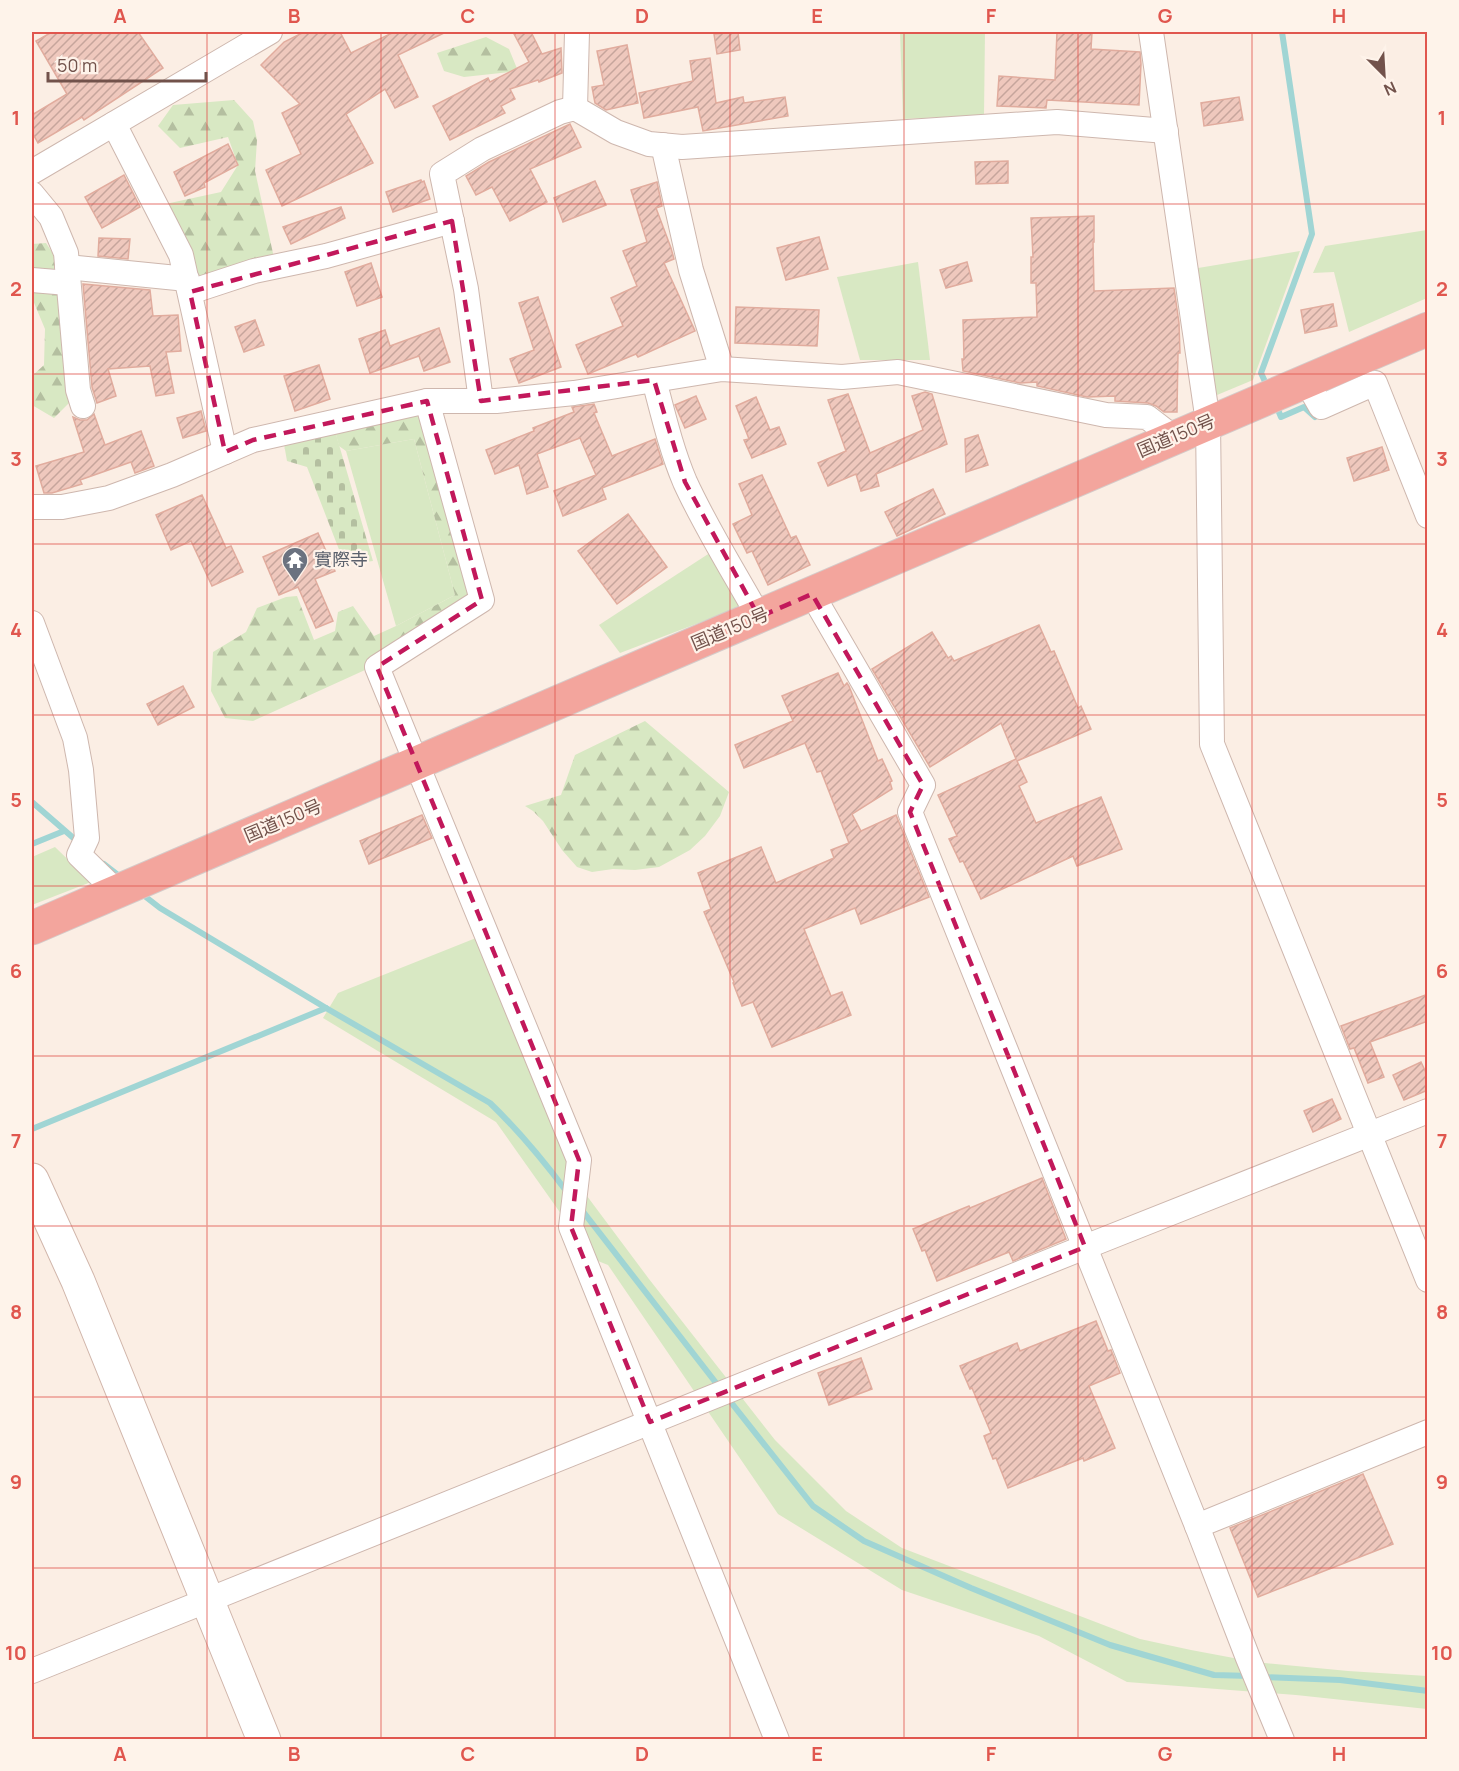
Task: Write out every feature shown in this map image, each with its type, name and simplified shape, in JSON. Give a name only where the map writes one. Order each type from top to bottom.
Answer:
[{"type":"highway","name":"国道150号","points":[[32,928],[1428,329]]},
{"type":"street","points":[[575,108],[578,32]]},
{"type":"street","points":[[1151,32],[1208,422],[1212,744],[1428,1280]]},
{"type":"street","points":[[32,172],[260,34]]},
{"type":"street","points":[[481,401],[466,289],[442,174],[482,149],[560,112],[575,108],[616,132],[649,144],[682,147],[1057,122],[1166,131]]},
{"type":"street","points":[[114,124],[181,255],[225,452]]},
{"type":"street","points":[[663,145],[691,270],[722,369]]},
{"type":"street","points":[[32,194],[51,217],[66,253],[78,390],[83,406]]},
{"type":"street","points":[[32,280],[68,275],[188,285],[326,256],[452,221]]},
{"type":"street","points":[[32,507],[62,507],[109,498],[172,475],[253,440],[427,401],[481,401],[574,393],[722,369],[842,377],[898,372],[1106,415],[1147,417],[1173,437]]},
{"type":"street","points":[[654,380],[669,438],[685,482],[712,536],[759,616]]},
{"type":"street","points":[[1306,381],[1321,407],[1375,383],[1428,516]]},
{"type":"street","points":[[427,401],[482,600],[377,667],[579,1161],[571,1227],[777,1740]]},
{"type":"street","points":[[812,594],[923,785],[910,812],[1282,1740]]},
{"type":"street","points":[[32,623],[75,738],[81,770],[87,838],[79,855],[117,892]]},
{"type":"street","points":[[32,1671],[1428,1111]]},
{"type":"street","points":[[32,1180],[78,1281],[264,1740]]},
{"type":"street","points":[[1197,1526],[1428,1432]]},
{"type":"highlighted area","points":[[452,221],[481,401],[654,380],[685,482],[759,617],[812,594],[923,785],[910,812],[1085,1247],[650,1422],[571,1227],[579,1160],[377,667],[482,600],[427,401],[253,440],[225,452],[190,292]]},
{"type":"green space","points":[[900,32],[985,32],[984,115],[903,119]]},
{"type":"green space","points":[[486,37],[509,49],[518,71],[464,77],[444,71],[437,53]]},
{"type":"green space","points":[[234,100],[253,121],[257,140],[255,171],[276,267],[188,285],[156,206],[221,192],[238,165],[228,137],[180,148],[158,126],[173,105]]},
{"type":"green space","points":[[1427,230],[1427,298],[1349,332],[1334,272],[1313,273],[1325,246]]},
{"type":"green space","points":[[46,243],[68,276],[70,402],[54,418],[32,405],[32,376],[44,365],[45,329],[32,298],[32,244]]},
{"type":"green space","points":[[1300,251],[1253,380],[1205,400],[1186,270]]},
{"type":"green space","points":[[918,262],[930,360],[860,360],[837,277]]},
{"type":"green space","points":[[421,402],[482,600],[387,660],[253,721],[225,718],[211,691],[213,652],[246,632],[257,608],[286,597],[297,596],[314,640],[335,631],[338,612],[353,606],[374,636],[455,595],[414,439],[346,451],[339,446],[335,431]]},
{"type":"green space","points":[[335,431],[373,561],[345,565],[307,467],[287,461],[284,444]]},
{"type":"green space","points":[[414,439],[455,595],[396,626],[346,451]]},
{"type":"green space","points":[[719,547],[751,603],[620,653],[599,625]]},
{"type":"green space","points":[[645,721],[729,792],[720,816],[705,836],[690,850],[659,867],[592,872],[577,867],[562,850],[543,821],[525,806],[561,795],[575,755]]},
{"type":"green space","points":[[55,847],[91,882],[32,905],[32,857]]},
{"type":"green space","points":[[486,934],[584,1192],[775,1440],[846,1511],[902,1548],[1140,1639],[1255,1662],[1427,1676],[1427,1709],[1296,1695],[1127,1682],[1039,1636],[902,1590],[778,1514],[608,1265],[593,1259],[496,1122],[323,1018],[338,993]]},
{"type":"building","points":[[52,32],[138,32],[163,68],[84,120],[82,117],[38,143],[32,132],[32,115],[67,94],[36,41]]},
{"type":"building","points":[[304,32],[340,32],[351,53],[394,32],[446,32],[398,55],[418,97],[395,108],[385,89],[346,114],[373,163],[282,206],[266,170],[301,154],[282,113],[300,104],[261,65],[284,42]]},
{"type":"building","points":[[513,32],[531,32],[542,54],[561,48],[562,73],[539,82],[538,80],[510,89],[515,99],[501,106],[505,113],[450,140],[433,106],[488,78],[490,82],[529,62]]},
{"type":"building","points":[[738,32],[740,50],[717,54],[714,34]]},
{"type":"building","points":[[1057,32],[1092,32],[1091,49],[1140,52],[1139,105],[1047,100],[1046,108],[997,106],[999,76],[1055,80]]},
{"type":"building","points":[[627,45],[638,103],[606,110],[595,103],[592,87],[604,85],[597,51]]},
{"type":"building","points":[[710,58],[716,103],[743,97],[744,103],[785,97],[788,116],[703,131],[698,107],[644,118],[639,93],[693,81],[690,61]]},
{"type":"building","points":[[1239,97],[1243,120],[1204,126],[1201,103]]},
{"type":"building","points":[[570,124],[581,147],[530,169],[547,202],[510,221],[492,187],[476,195],[466,176],[489,162]]},
{"type":"building","points":[[228,144],[238,165],[204,183],[205,187],[185,196],[174,172]]},
{"type":"building","points":[[1008,161],[1008,183],[976,184],[975,162]]},
{"type":"building","points":[[124,175],[140,207],[102,228],[85,197]]},
{"type":"building","points":[[424,181],[430,199],[393,212],[386,192]]},
{"type":"building","points":[[595,181],[606,205],[563,222],[554,198]]},
{"type":"building","points":[[657,182],[662,206],[656,208],[674,259],[664,263],[695,331],[638,357],[636,354],[588,374],[576,345],[623,326],[611,298],[637,286],[623,251],[647,242],[631,190]]},
{"type":"building","points":[[341,207],[345,218],[291,244],[283,227]]},
{"type":"building","points":[[1094,216],[1094,291],[1174,288],[1180,353],[1178,353],[1177,412],[1164,412],[1148,403],[1115,401],[1115,396],[1087,397],[1037,386],[1037,382],[1020,383],[963,371],[963,320],[1037,317],[1036,283],[1031,283],[1031,257],[1033,257],[1031,218]]},
{"type":"building","points":[[819,237],[828,269],[786,280],[777,248]]},
{"type":"building","points":[[99,238],[130,239],[128,259],[98,256]]},
{"type":"building","points":[[967,262],[972,281],[946,288],[940,270]]},
{"type":"building","points":[[371,263],[382,297],[357,306],[345,272]]},
{"type":"building","points":[[83,284],[150,290],[153,316],[178,315],[181,351],[166,352],[174,393],[156,396],[150,366],[108,369],[116,396],[97,403],[92,387]]},
{"type":"building","points":[[538,297],[561,367],[519,383],[510,359],[534,350],[519,303]]},
{"type":"building","points":[[1333,304],[1337,326],[1305,333],[1301,310]]},
{"type":"building","points":[[736,307],[819,310],[817,346],[735,343]]},
{"type":"building","points":[[255,320],[264,345],[244,352],[235,327]]},
{"type":"building","points":[[439,328],[450,362],[424,371],[419,356],[370,373],[359,339],[385,330],[390,346]]},
{"type":"building","points":[[319,365],[330,399],[295,411],[284,376]]},
{"type":"building","points":[[925,392],[932,394],[947,444],[876,474],[879,486],[861,491],[856,474],[828,486],[818,463],[846,451],[828,400],[848,394],[870,453],[923,430],[912,396]]},
{"type":"building","points":[[696,396],[706,419],[685,428],[675,405]]},
{"type":"building","points":[[756,397],[770,430],[779,427],[786,444],[752,458],[744,440],[749,439],[736,406]]},
{"type":"building","points":[[594,404],[597,412],[594,413],[612,456],[655,439],[663,464],[602,488],[606,499],[563,516],[554,491],[596,475],[580,438],[537,454],[548,487],[527,494],[519,465],[495,474],[486,450],[574,412],[572,407]]},
{"type":"building","points":[[201,411],[206,431],[183,438],[177,418]]},
{"type":"building","points":[[94,414],[105,445],[141,431],[154,466],[135,473],[131,462],[80,480],[82,484],[52,493],[44,493],[36,466],[84,452],[73,417],[87,420]]},
{"type":"building","points":[[978,435],[988,465],[966,472],[965,439]]},
{"type":"building","points":[[1382,447],[1389,470],[1354,481],[1347,458]]},
{"type":"building","points":[[762,475],[791,538],[796,536],[810,565],[768,585],[752,551],[747,553],[733,524],[752,515],[739,484]]},
{"type":"building","points":[[933,489],[945,514],[897,536],[885,512]]},
{"type":"building","points":[[202,495],[226,548],[231,546],[243,572],[212,586],[191,541],[171,550],[156,515]]},
{"type":"building","points":[[628,514],[667,567],[617,604],[578,551]]},
{"type":"building","name":"實際寺","points":[[318,533],[335,571],[315,579],[333,621],[316,628],[298,587],[279,595],[263,557]]},
{"type":"building","points":[[1039,625],[1051,652],[1054,651],[1078,708],[1081,706],[1091,729],[1017,761],[1027,782],[1019,786],[1036,823],[1101,797],[1122,849],[1077,866],[1073,856],[981,899],[963,861],[960,862],[949,839],[957,836],[938,795],[1016,759],[1001,723],[930,767],[872,669],[932,632],[948,658],[951,656],[954,661]]},
{"type":"building","points":[[838,673],[844,686],[847,683],[849,686],[878,761],[882,759],[892,781],[890,782],[892,789],[852,814],[861,831],[896,815],[929,897],[861,924],[855,908],[804,929],[831,996],[842,992],[851,1015],[772,1047],[753,1002],[742,1006],[704,912],[711,909],[698,873],[761,847],[776,883],[834,858],[831,850],[849,843],[821,771],[817,772],[805,743],[744,768],[735,745],[793,721],[782,696]]},
{"type":"building","points":[[183,686],[194,707],[158,725],[147,704]]},
{"type":"building","points":[[422,815],[432,838],[369,864],[360,841]]},
{"type":"building","points":[[1428,994],[1428,1021],[1370,1042],[1384,1077],[1368,1083],[1354,1048],[1350,1049],[1341,1026]]},
{"type":"building","points":[[1421,1062],[1428,1077],[1428,1090],[1404,1100],[1393,1075]]},
{"type":"building","points":[[1332,1099],[1341,1119],[1313,1132],[1304,1111]]},
{"type":"building","points":[[1042,1178],[1066,1239],[1013,1261],[1009,1252],[937,1281],[925,1250],[922,1251],[913,1229]]},
{"type":"building","points":[[1096,1321],[1120,1373],[1089,1386],[1115,1448],[1084,1461],[1083,1458],[1008,1488],[984,1436],[991,1433],[960,1366],[1017,1343],[1020,1351]]},
{"type":"building","points":[[861,1358],[872,1389],[829,1405],[818,1373]]},
{"type":"building","points":[[1363,1474],[1393,1544],[1258,1597],[1230,1528]]},
{"type":"waterway","points":[[1268,388],[1261,373],[1312,234],[1282,32]]},
{"type":"waterway","points":[[1276,405],[1281,417],[1304,407],[1315,417]]},
{"type":"waterway","points":[[32,802],[78,842]]},
{"type":"waterway","points":[[32,844],[64,831]]},
{"type":"waterway","points":[[104,864],[122,878]]},
{"type":"waterway","points":[[142,894],[160,908],[326,1008],[490,1103],[530,1146],[567,1192]]},
{"type":"waterway","points":[[32,1129],[326,1008]]},
{"type":"waterway","points":[[581,1209],[720,1388]]},
{"type":"waterway","points":[[726,1396],[813,1506],[864,1541],[1110,1645],[1214,1675],[1251,1676]]},
{"type":"waterway","points":[[1261,1677],[1340,1680],[1428,1691]]},
{"type":"place","name":"實際寺","points":[[295,583]]}]
